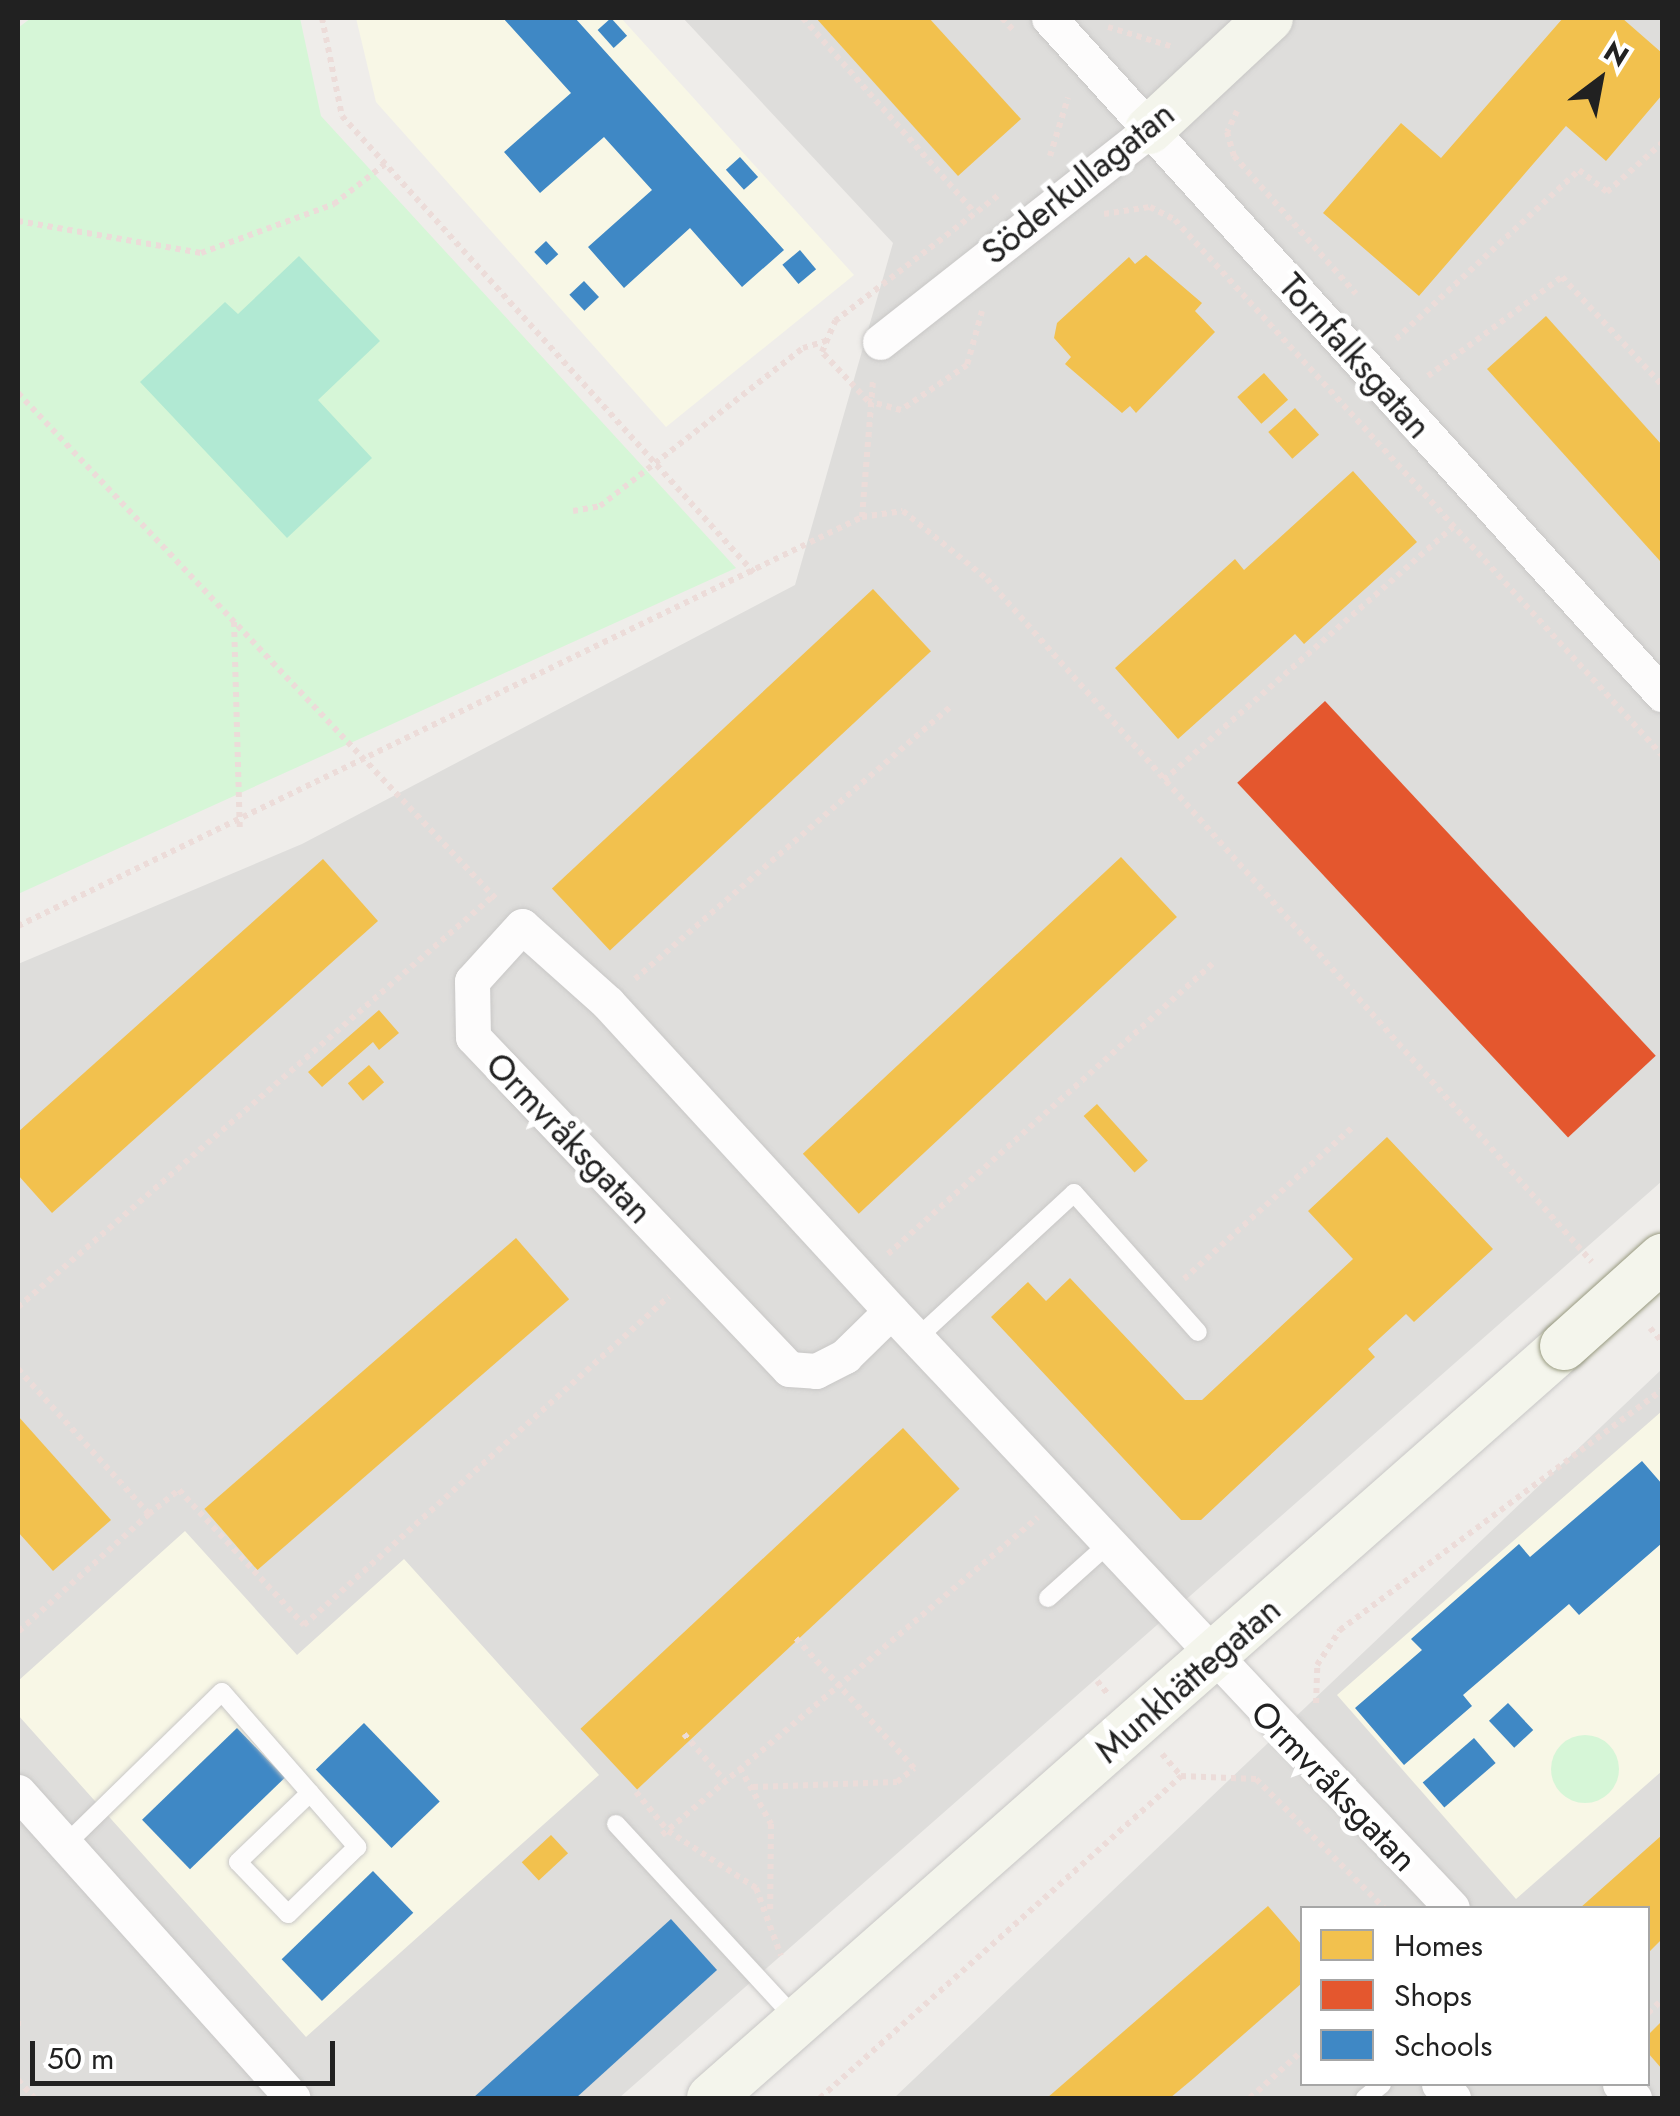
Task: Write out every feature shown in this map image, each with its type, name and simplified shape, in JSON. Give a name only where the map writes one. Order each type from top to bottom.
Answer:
[{"type":"main road","name":"Söderkullagatan","points":[[1149,130],[1269,18]]},
{"type":"main road","name":"Munkhättegatan","points":[[711,2098],[1662,1258]]},
{"type":"street","name":"Tornfalksgatan","points":[[1048,18],[1662,694]]},
{"type":"street","name":"Söderkullagatan","points":[[880,342],[1149,130]]},
{"type":"street","name":"Ormvråksgatan","points":[[891,1311],[845,1356],[816,1371],[788,1369],[472,1037],[472,981],[522,926],[608,1003],[1212,1659],[1450,1906]]},
{"type":"street","points":[[18,1792],[293,2098]]},
{"type":"lane","points":[[916,1338],[1074,1193],[1198,1332]]},
{"type":"lane","points":[[1048,1598],[1107,1545]]},
{"type":"lane","points":[[65,1845],[222,1692],[310,1793],[357,1847],[288,1914],[238,1862],[310,1793]]},
{"type":"lane","points":[[616,1824],[798,2021]]},
{"type":"path","points":[[322,18],[342,116],[754,573]]},
{"type":"path","points":[[803,18],[975,214]]},
{"type":"path","points":[[1037,166],[1068,118],[1055,76],[1109,21],[1146,44],[1185,41]]},
{"type":"path","points":[[1243,99],[1227,132],[1234,156],[1371,312]]},
{"type":"path","points":[[1396,339],[1578,170],[1607,192],[1662,143]]},
{"type":"path","points":[[18,221],[201,253],[334,204],[385,164]]},
{"type":"path","points":[[985,302],[967,364],[901,410],[868,401],[822,352],[835,322],[1006,190]]},
{"type":"path","points":[[1087,226],[1131,208],[1175,220],[1662,755]]},
{"type":"path","points":[[1428,376],[1562,277],[1662,385]]},
{"type":"path","points":[[1384,325],[1406,351]]},
{"type":"path","points":[[572,511],[600,506],[803,348],[827,340]]},
{"type":"path","points":[[862,517],[868,401],[880,342]]},
{"type":"path","points":[[1417,364],[1441,391]]},
{"type":"path","points":[[18,393],[522,926]]},
{"type":"path","points":[[18,926],[362,757],[754,573],[862,517],[902,511],[941,538],[1164,780],[1602,1274]]},
{"type":"path","points":[[1164,780],[1453,527]]},
{"type":"path","points":[[234,621],[240,831]]},
{"type":"path","points":[[608,1003],[952,705]]},
{"type":"path","points":[[18,1307],[493,896]]},
{"type":"path","points":[[887,1255],[1216,962]]},
{"type":"path","points":[[1166,1296],[1354,1126]]},
{"type":"path","points":[[18,1632],[178,1490],[304,1625],[696,1272]]},
{"type":"path","points":[[1638,1315],[1662,1342]]},
{"type":"path","points":[[18,1369],[149,1514]]},
{"type":"path","points":[[820,2098],[1181,1776],[1256,1779],[1296,1747],[1324,1719],[1312,1683],[1340,1630],[1662,1390]]},
{"type":"path","points":[[642,1853],[1062,1497]]},
{"type":"path","points":[[754,1787],[897,1782],[914,1768],[794,1636]]},
{"type":"path","points":[[684,1734],[725,1781]]},
{"type":"path","points":[[740,1768],[754,1787],[771,1824],[770,1914],[784,1965]]},
{"type":"path","points":[[1256,1779],[1382,1906]]},
{"type":"path","points":[[636,1792],[668,1830],[740,1871],[770,1914]]},
{"type":"path","points":[[18,2021],[18,2030]]},
{"type":"path","points":[[1250,2098],[1300,2053]]},
{"type":"path","points":[[18,2080],[34,2098]]},
{"type":"shaded area","points":[[356,18],[621,18],[854,275],[666,427],[376,102]]},
{"type":"shaded area","points":[[683,18],[1662,18],[1662,1181],[619,2098],[18,2098],[18,964],[302,844],[795,585],[893,243]]},
{"type":"shaded area","points":[[1662,1369],[1662,2098],[894,2098]]},
{"type":"shaded area","points":[[1662,1411],[1662,1771],[1516,1899],[1337,1695]]},
{"type":"shaded area","points":[[185,1531],[297,1655],[404,1559],[599,1775],[306,2037],[18,1715],[18,1681]]},
{"type":"green space","points":[[31,18],[300,18],[321,116],[736,568],[18,894],[18,28]]},
{"type":"green space","points":[[299,256],[380,341],[318,400],[372,458],[287,538],[140,382],[225,302],[238,314]]},
{"type":"green space","points":[[1585,1735],[1598,1737],[1609,1745],[1617,1756],[1617,1782],[1609,1793],[1598,1801],[1585,1803],[1572,1801],[1561,1793],[1553,1782],[1551,1769],[1553,1756],[1561,1745],[1572,1737]]},
{"type":"building: Homes","points":[[816,18],[929,18],[1021,119],[958,176]]},
{"type":"building: Homes","points":[[1563,18],[1622,18],[1662,53],[1662,95],[1606,161],[1566,126],[1419,296],[1323,213],[1401,123],[1441,158]]},
{"type":"building: Homes","points":[[1146,255],[1202,303],[1195,311],[1215,332],[1136,413],[1130,406],[1122,413],[1065,364],[1071,357],[1054,338],[1057,323],[1129,257],[1135,264]]},
{"type":"building: Homes","points":[[1546,316],[1662,445],[1660,561],[1487,369]]},
{"type":"building: Homes","points":[[1264,373],[1288,400],[1261,424],[1237,397]]},
{"type":"building: Homes","points":[[1295,408],[1319,435],[1292,459],[1268,432]]},
{"type":"building: Homes","points":[[1353,471],[1417,542],[1304,644],[1295,634],[1178,739],[1115,668],[1235,559],[1244,570]]},
{"type":"building: Homes","points":[[873,589],[931,651],[610,951],[552,888]]},
{"type":"building: Homes","points":[[1121,857],[1177,917],[859,1214],[803,1154]]},
{"type":"building: Homes","points":[[323,859],[378,921],[52,1213],[18,1175],[18,1132]]},
{"type":"building: Homes","points":[[379,1010],[399,1033],[379,1050],[373,1042],[322,1087],[308,1072]]},
{"type":"building: Homes","points":[[369,1065],[384,1082],[363,1101],[348,1083]]},
{"type":"building: Homes","points":[[1097,1104],[1148,1160],[1134,1173],[1084,1116]]},
{"type":"building: Homes","points":[[1387,1137],[1493,1249],[1414,1322],[1406,1314],[1368,1349],[1375,1357],[1201,1520],[1181,1520],[991,1317],[1028,1282],[1046,1301],[1070,1278],[1185,1400],[1202,1400],[1353,1259],[1308,1211]]},
{"type":"building: Homes","points":[[516,1238],[569,1299],[257,1570],[204,1509]]},
{"type":"building: Homes","points":[[18,1416],[111,1520],[53,1571],[18,1532]]},
{"type":"building: Homes","points":[[903,1428],[960,1489],[637,1789],[580,1729]]},
{"type":"building: Homes","points":[[551,1835],[568,1853],[539,1881],[522,1862]]},
{"type":"building: Homes","points":[[1662,1835],[1662,1939],[1650,1951],[1650,1906],[1582,1906]]},
{"type":"building: Homes","points":[[1268,1906],[1300,1943],[1300,1985],[1170,2098],[1047,2098]]},
{"type":"building: Homes","points":[[1662,2021],[1662,2069],[1650,2055],[1650,2033]]},
{"type":"building: Shops","points":[[1325,701],[1656,1056],[1568,1138],[1237,783]]},
{"type":"building: Schools","points":[[503,18],[575,18],[784,250],[742,287],[690,228],[624,288],[588,247],[652,190],[604,137],[540,193],[504,152],[571,93]]},
{"type":"building: Schools","points":[[611,18],[627,36],[614,48],[598,30]]},
{"type":"building: Schools","points":[[740,157],[758,177],[744,190],[726,170]]},
{"type":"building: Schools","points":[[546,241],[558,254],[547,265],[534,252]]},
{"type":"building: Schools","points":[[800,250],[816,269],[798,284],[782,265]]},
{"type":"building: Schools","points":[[584,281],[599,297],[584,311],[569,295]]},
{"type":"building: Schools","points":[[1642,1461],[1662,1484],[1662,1543],[1579,1615],[1569,1604],[1463,1695],[1472,1706],[1404,1765],[1355,1708],[1422,1650],[1411,1639],[1519,1544],[1530,1557]]},
{"type":"building: Schools","points":[[1508,1703],[1533,1730],[1514,1748],[1489,1721]]},
{"type":"building: Schools","points":[[364,1723],[440,1801],[392,1848],[316,1770]]},
{"type":"building: Schools","points":[[237,1728],[285,1778],[190,1869],[142,1820]]},
{"type":"building: Schools","points":[[1474,1738],[1496,1763],[1444,1808],[1423,1783]]},
{"type":"building: Schools","points":[[373,1871],[413,1913],[322,2001],[282,1959]]},
{"type":"building: Schools","points":[[671,1919],[717,1970],[576,2098],[473,2098]]}]
